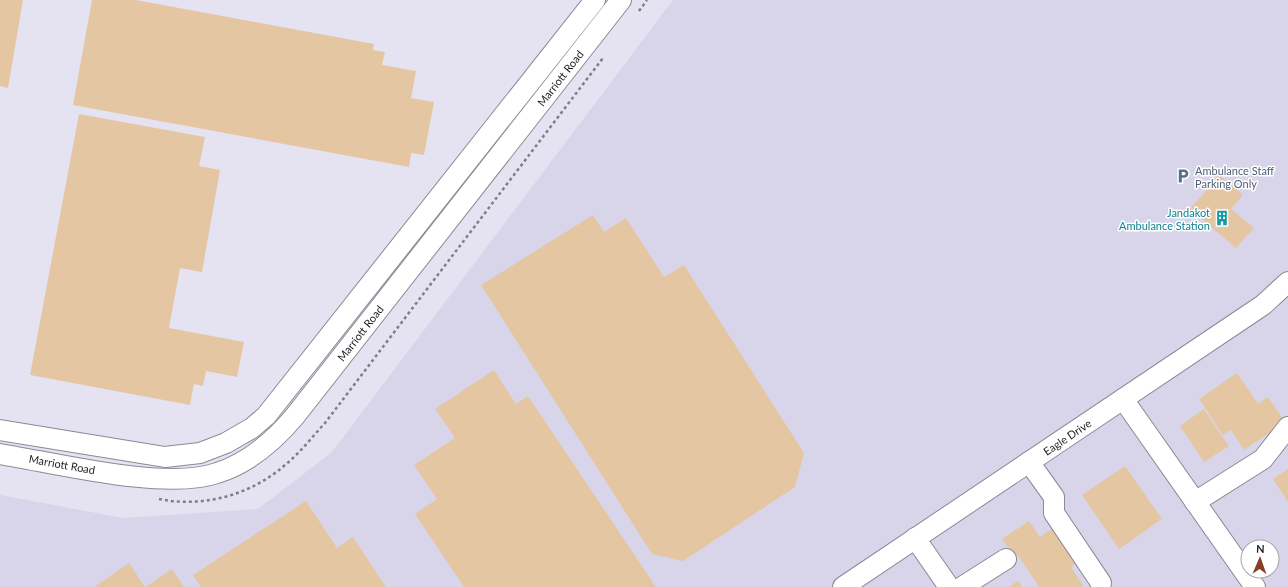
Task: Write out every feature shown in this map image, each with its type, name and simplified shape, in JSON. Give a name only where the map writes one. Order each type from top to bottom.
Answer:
[{"type":"street","name":"Marriott Road","points":[[0,430],[165,457],[200,454],[252,428],[266,416],[595,0]]},
{"type":"street","name":"Marriott Road","points":[[0,454],[120,474],[167,479],[192,478],[217,474],[242,462],[266,446],[295,416],[621,0]]},
{"type":"street","name":"Eagle Drive","points":[[843,587],[1263,305],[1288,282]]},
{"type":"street","points":[[1123,399],[1255,587]]},
{"type":"street","points":[[1195,502],[1263,458],[1288,427]]},
{"type":"street","points":[[1029,462],[1054,497],[1054,513],[1101,583]]},
{"type":"street","points":[[915,538],[949,587]]},
{"type":"street","points":[[962,587],[1006,559]]},
{"type":"shaded area","points":[[673,0],[1288,0],[1288,587],[0,587],[0,495],[123,518],[258,509],[332,452]]},
{"type":"building","points":[[0,0],[23,0],[8,88],[0,86]]},
{"type":"building","points":[[92,0],[136,0],[374,44],[373,50],[385,52],[382,65],[416,71],[411,98],[434,102],[424,155],[411,153],[409,167],[73,105]]},
{"type":"building","points":[[79,114],[205,137],[199,166],[220,170],[202,272],[180,268],[169,328],[244,342],[237,377],[206,371],[203,386],[194,384],[190,405],[30,375]]},
{"type":"building","name":"Jandakot Ambulance Station","points":[[1219,175],[1243,195],[1231,209],[1254,228],[1236,248],[1190,209]]},
{"type":"building","points":[[593,215],[604,232],[626,218],[664,277],[684,265],[804,453],[795,487],[683,561],[652,554],[481,285]]},
{"type":"building","points":[[494,370],[516,404],[528,396],[656,587],[464,587],[415,514],[437,499],[414,465],[455,438],[435,409]]},
{"type":"building","points":[[1237,373],[1258,404],[1268,397],[1285,422],[1244,450],[1231,430],[1223,435],[1199,399]]},
{"type":"building","points":[[1204,409],[1229,446],[1204,462],[1180,426]]},
{"type":"building","points":[[1125,466],[1162,519],[1119,549],[1082,495]]},
{"type":"building","points":[[1288,469],[1288,502],[1273,479]]},
{"type":"building","points":[[306,501],[337,548],[353,537],[386,587],[201,587],[193,575]]},
{"type":"building","points":[[1029,521],[1040,537],[1058,524],[1082,559],[1071,567],[1084,587],[1039,587],[1018,555],[1014,557],[1002,539]]},
{"type":"building","points":[[129,563],[145,587],[94,587]]},
{"type":"building","points":[[172,569],[184,587],[146,587]]},
{"type":"building","points":[[1018,581],[1022,587],[1009,587]]},
{"type":"place","name":"Ambulance Staff Parking Only","points":[[1183,176]]},
{"type":"place","name":"Jandakot Ambulance Station","points":[[1222,218]]}]
